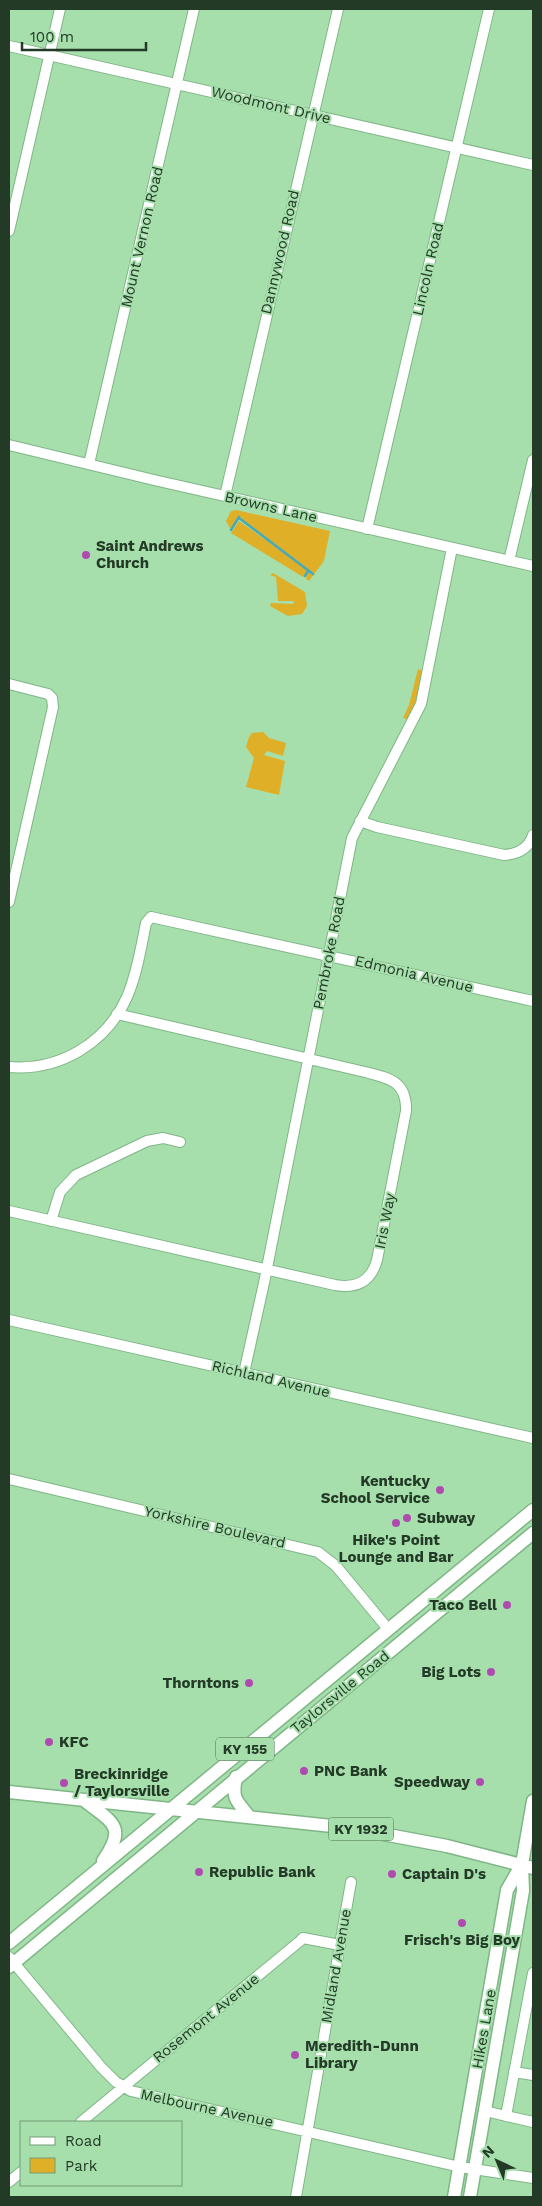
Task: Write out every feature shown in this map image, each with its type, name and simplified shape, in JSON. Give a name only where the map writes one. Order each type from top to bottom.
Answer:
[{"type":"main road","name":"Taylorsville Road","points":[[9,1943],[533,1510]]},
{"type":"main road","name":"Taylorsville Road","points":[[10,1962],[533,1533]]},
{"type":"main road","points":[[236,1777],[233,1793],[237,1802],[248,1816]]},
{"type":"main road","name":"KY 1932","points":[[9,1792],[85,1801],[196,1810],[395,1835],[528,1866]]},
{"type":"main road","points":[[85,1801],[109,1820],[115,1829],[117,1837],[94,1873]]},
{"type":"main road","name":"Hikes Lane","points":[[470,2197],[528,1866],[533,1801]]},
{"type":"main road","name":"Hikes Lane","points":[[454,2197],[507,1890],[528,1866]]},
{"type":"street","points":[[9,231],[60,9]]},
{"type":"street","name":"Mount Vernon Road","points":[[89,464],[194,9]]},
{"type":"street","name":"Dannywood Road","points":[[225,496],[338,9]]},
{"type":"street","name":"Lincoln Road","points":[[367,529],[488,9]]},
{"type":"street","name":"Woodmont Drive","points":[[9,46],[533,165]]},
{"type":"street","points":[[9,178],[20,181]]},
{"type":"street","name":"Browns Lane","points":[[9,445],[533,566]]},
{"type":"street","points":[[510,561],[533,460]]},
{"type":"street","name":"Pembroke Road","points":[[244,1372],[352,838],[421,704],[452,548]]},
{"type":"street","points":[[9,684],[50,696],[53,707],[9,902]]},
{"type":"street","points":[[360,821],[377,827],[504,855],[515,853],[525,848],[533,834]]},
{"type":"street","name":"Edmonia Avenue","points":[[117,1014],[131,986],[149,918],[156,916],[533,1001]]},
{"type":"street","points":[[9,1067],[38,1066],[61,1060],[96,1039],[117,1014]]},
{"type":"street","name":"Iris Way","points":[[9,1211],[335,1285],[352,1286],[368,1278],[377,1260],[406,1111],[405,1096],[401,1088],[388,1078],[117,1014]]},
{"type":"street","points":[[51,1221],[60,1192],[76,1175],[148,1141],[163,1138],[180,1142]]},
{"type":"street","name":"Richland Avenue","points":[[9,1320],[533,1438]]},
{"type":"street","name":"Yorkshire Boulevard","points":[[9,1479],[318,1552],[336,1566],[388,1629]]},
{"type":"street","name":"Midland Avenue","points":[[296,2197],[351,1882]]},
{"type":"street","name":"Rosemont Avenue","points":[[82,2121],[122,2086],[303,1938],[340,1945]]},
{"type":"street","name":"Melbourne Avenue","points":[[10,1962],[102,2067],[122,2086],[138,2094],[460,2167],[533,2178]]},
{"type":"street","points":[[506,2116],[533,1973]]},
{"type":"street","points":[[514,2072],[533,2075]]},
{"type":"street","points":[[485,2111],[533,2122]]},
{"type":"street","points":[[9,2182],[20,2173]]},
{"type":"green space","points":[[236,510],[330,531],[324,561],[309,581],[306,579],[308,572],[312,575],[313,573],[247,525],[240,517],[231,530],[226,521],[231,511]]},
{"type":"green space","points":[[239,521],[308,570],[303,577],[231,533]]},
{"type":"green space","points":[[273,573],[305,592],[307,606],[302,614],[288,616],[270,606],[271,603],[293,604],[294,601],[278,601],[276,577],[270,575]]},
{"type":"green space","points":[[418,669],[423,671],[418,694],[409,720],[403,718],[409,705]]},
{"type":"green space","points":[[263,732],[269,738],[286,743],[283,756],[267,751],[264,755],[285,761],[279,795],[246,787],[254,758],[246,747],[249,737],[252,733]]},
{"type":"waterway","points":[[231,530],[239,517]]},
{"type":"waterway","points":[[239,518],[313,574]]},
{"type":"waterway","points":[[305,576],[308,571]]},
{"type":"place","name":"Saint Andrews Church","points":[[86,555]]},
{"type":"place","name":"Kentucky School Service","points":[[440,1490]]},
{"type":"place","name":"Subway","points":[[407,1518]]},
{"type":"place","name":"Hike's Point Lounge and Bar","points":[[396,1523]]},
{"type":"place","name":"Taco Bell","points":[[507,1605]]},
{"type":"place","name":"Big Lots","points":[[491,1672]]},
{"type":"place","name":"Thorntons","points":[[249,1683]]},
{"type":"place","name":"KFC","points":[[49,1742]]},
{"type":"place","name":"PNC Bank","points":[[304,1771]]},
{"type":"place","name":"Speedway","points":[[480,1782]]},
{"type":"place","name":"Breckinridge / Taylorsville","points":[[64,1783]]},
{"type":"place","name":"Republic Bank","points":[[199,1872]]},
{"type":"place","name":"Captain D's","points":[[392,1874]]},
{"type":"place","name":"Frisch's Big Boy","points":[[462,1923]]},
{"type":"place","name":"Meredith-Dunn Library","points":[[295,2055]]}]
